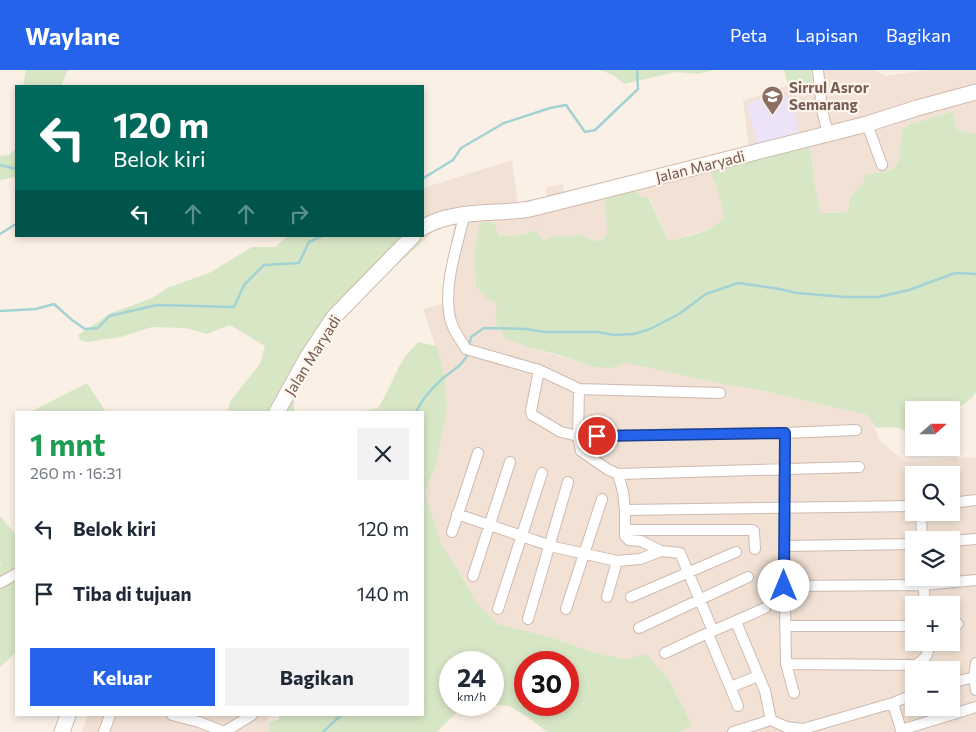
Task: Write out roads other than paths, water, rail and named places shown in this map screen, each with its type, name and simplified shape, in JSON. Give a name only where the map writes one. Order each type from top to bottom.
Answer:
[{"type":"street","points":[[818,70],[822,110],[828,134]]},
{"type":"street","name":"Jalan Maryadi","points":[[424,227],[441,220],[464,216],[532,209],[867,124],[976,92]]},
{"type":"street","points":[[867,124],[882,165]]},
{"type":"street","points":[[464,216],[453,258],[449,308],[450,319],[454,329],[469,350],[539,370],[579,389],[720,394]]},
{"type":"street","name":"Jalan Maryadi","points":[[278,411],[308,356],[334,317],[412,237]]},
{"type":"street","points":[[539,370],[530,411],[532,415],[562,432],[578,436],[856,430]]},
{"type":"street","points":[[579,389],[578,436],[581,451],[607,470],[618,474],[859,467]]},
{"type":"street","points":[[785,433],[784,586],[786,664],[794,693]]},
{"type":"street","points":[[452,532],[478,453]]},
{"type":"street","points":[[473,576],[510,462]]},
{"type":"street","points":[[498,609],[542,473]]},
{"type":"street","points":[[618,474],[623,492],[625,536],[629,540],[642,541],[661,551],[680,553],[738,706]]},
{"type":"street","points":[[528,619],[568,482]]},
{"type":"street","points":[[566,609],[602,499]]},
{"type":"street","points":[[960,502],[976,500]]},
{"type":"street","points":[[625,510],[905,506]]},
{"type":"street","points":[[457,514],[550,545],[617,561],[640,559],[661,551]]},
{"type":"street","points":[[625,530],[752,530],[755,534],[755,549]]},
{"type":"street","points":[[960,540],[976,539]]},
{"type":"street","points":[[784,546],[905,544]]},
{"type":"street","points":[[631,597],[736,552]]},
{"type":"street","points":[[607,597],[617,561]]},
{"type":"street","points":[[0,583],[15,575]]},
{"type":"street","points":[[639,628],[748,577]]},
{"type":"street","points":[[960,580],[976,580]]},
{"type":"street","points":[[784,586],[905,582]]},
{"type":"street","points":[[664,653],[764,608]]},
{"type":"street","points":[[736,622],[765,692],[771,720]]},
{"type":"street","points":[[785,626],[905,626]]},
{"type":"street","points":[[786,664],[915,665],[925,659],[928,651]]},
{"type":"street","points":[[976,664],[974,677],[976,690]]},
{"type":"street","points":[[731,687],[758,676]]},
{"type":"street","points":[[960,680],[974,677]]},
{"type":"street","points":[[732,732],[771,720],[786,727],[803,731],[892,704],[905,698]]},
{"type":"street","points":[[892,704],[901,731],[976,708]]},
{"type":"street","points":[[62,732],[68,716]]},
{"type":"street","points":[[104,732],[110,716]]},
{"type":"street","points":[[176,716],[199,722],[224,732],[250,716]]},
{"type":"waterway","points":[[424,178],[453,160],[461,148],[504,123],[550,108],[566,105],[585,132],[595,130],[638,89],[637,70]]},
{"type":"waterway","points":[[0,165],[15,169]]},
{"type":"waterway","points":[[0,234],[15,225]]},
{"type":"waterway","points":[[0,311],[36,309],[54,304],[85,329],[98,328],[109,316],[157,305],[234,307],[244,285],[264,265],[299,263],[309,242],[320,237]]},
{"type":"waterway","points":[[469,347],[471,337],[484,328],[527,329],[544,332],[597,332],[615,335],[634,334],[650,329],[679,314],[706,294],[738,283],[797,293],[845,297],[878,297],[909,290],[955,273],[976,274]]},
{"type":"waterway","points":[[417,411],[430,392],[464,361],[468,352]]},
{"type":"waterway","points":[[323,732],[340,716]]},
{"type":"place","name":"Sirrul Asror Semarang","points":[[773,115]]}]
